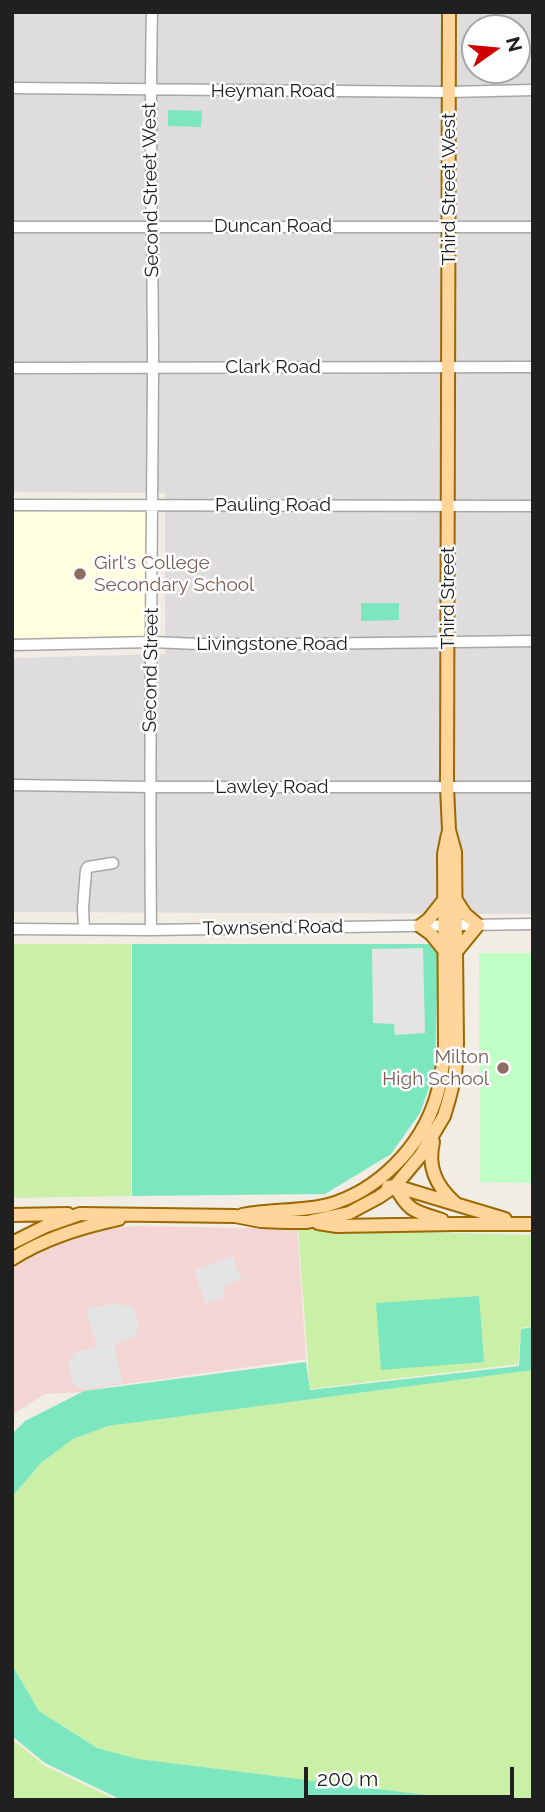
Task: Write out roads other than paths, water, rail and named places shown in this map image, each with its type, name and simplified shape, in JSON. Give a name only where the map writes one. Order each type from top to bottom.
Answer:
[{"type":"main road","name":"Third Street West","points":[[449,12],[449,366]]},
{"type":"main road","name":"Third Street","points":[[430,1130],[444,1116],[455,1076],[457,1044],[450,951],[450,900],[455,852],[449,830],[447,787],[449,366]]},
{"type":"main road","points":[[450,900],[478,925],[450,951],[420,926],[450,900]]},
{"type":"main road","points":[[307,1222],[349,1213],[379,1198],[395,1186],[421,1155],[430,1130]]},
{"type":"main road","points":[[235,1216],[328,1205],[359,1192],[381,1177],[430,1130]]},
{"type":"main road","points":[[430,1130],[432,1171],[446,1195],[458,1205]]},
{"type":"main road","points":[[395,1186],[410,1208],[456,1224]]},
{"type":"main road","points":[[328,1205],[350,1203],[373,1192],[395,1186],[526,1224]]},
{"type":"main road","points":[[12,1243],[46,1226],[80,1214]]},
{"type":"main road","points":[[12,1215],[235,1216],[261,1221],[337,1226],[526,1224]]},
{"type":"main road","points":[[12,1259],[43,1241],[68,1232],[140,1215]]},
{"type":"street","name":"Second Street West","points":[[152,12],[150,90],[153,368]]},
{"type":"street","name":"Heyman Road","points":[[12,88],[449,92],[533,90]]},
{"type":"street","name":"Duncan Road","points":[[12,227],[533,227]]},
{"type":"street","name":"Clark Road","points":[[12,368],[533,366]]},
{"type":"street","name":"Second Street","points":[[151,930],[149,787],[153,368]]},
{"type":"street","name":"Pauling Road","points":[[12,505],[533,506]]},
{"type":"street","name":"Livingstone Road","points":[[12,645],[152,642],[275,645],[533,642]]},
{"type":"street","name":"Lawley Road","points":[[12,785],[533,786]]},
{"type":"street","points":[[83,930],[86,870],[88,867],[113,863]]},
{"type":"street","name":"Townsend Road","points":[[12,929],[533,925]]},
{"type":"place","name":"Girl's College Secondary School","points":[[80,574]]},
{"type":"place","name":"Milton High School","points":[[503,1068]]}]
